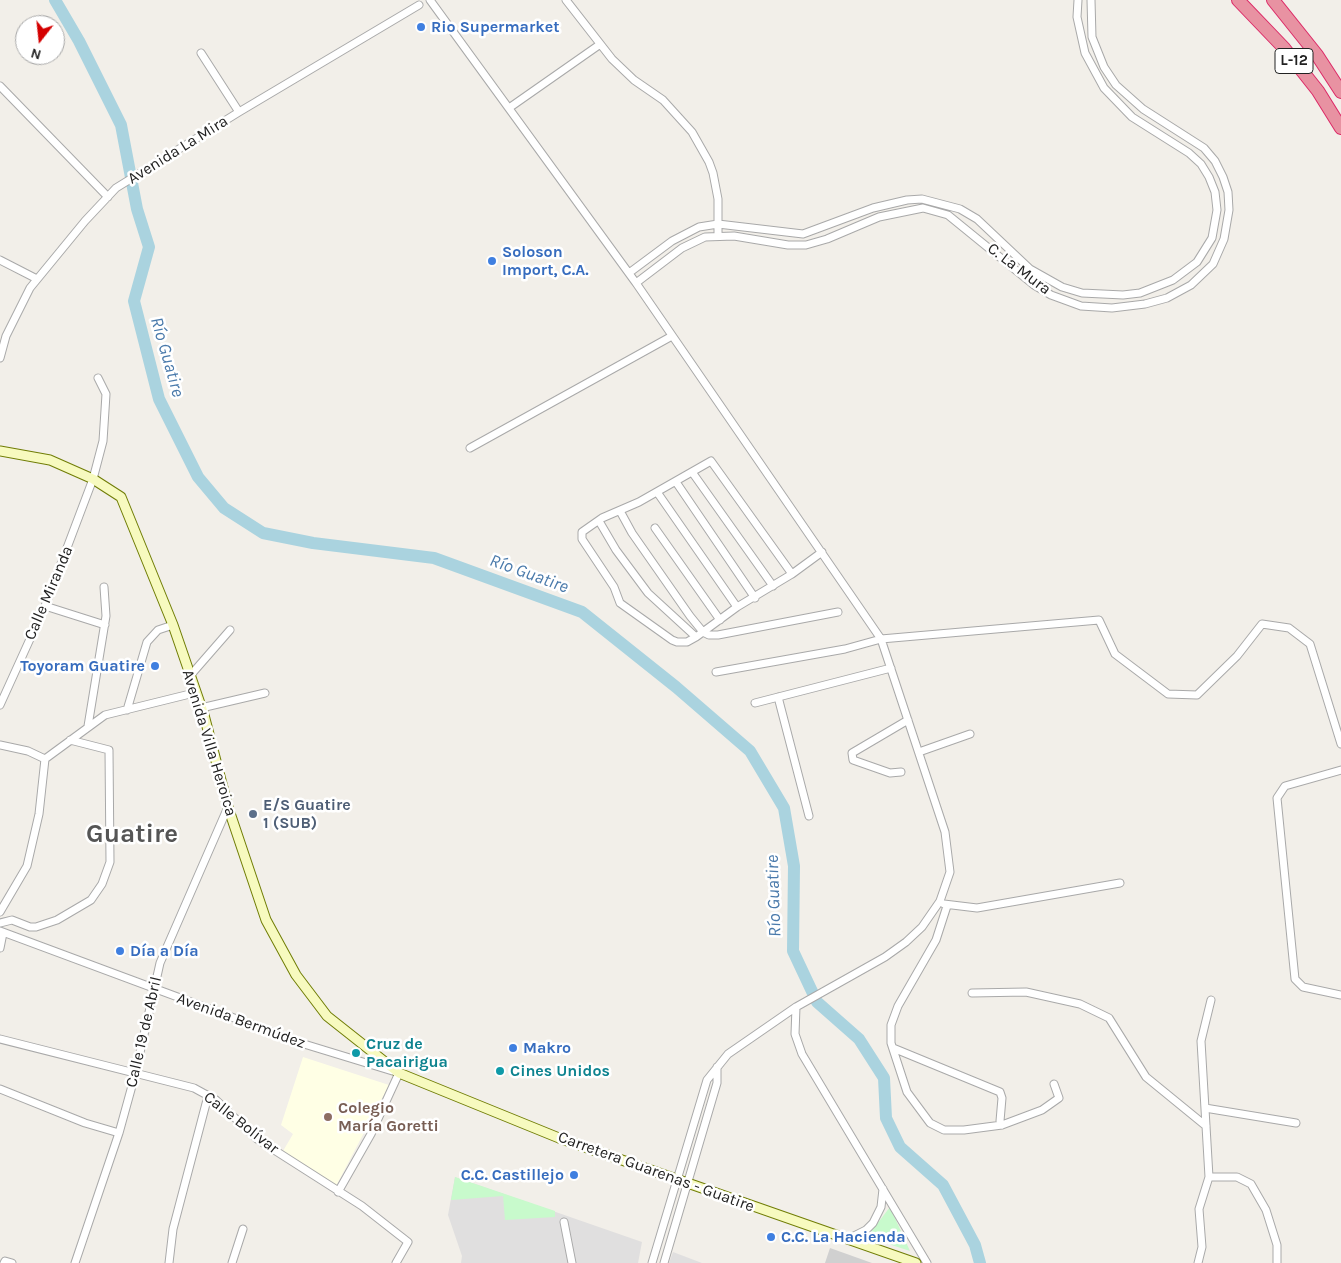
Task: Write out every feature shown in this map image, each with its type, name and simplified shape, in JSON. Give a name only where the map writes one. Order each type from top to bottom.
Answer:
[{"type":"highway","name":"L-12","points":[[1238,0],[1284,48],[1318,91],[1341,128]]},
{"type":"highway","name":"L-12","points":[[1273,0],[1317,55],[1341,92]]},
{"type":"main road","name":"Avenida Villa Heroica","points":[[0,451],[50,460],[93,479],[121,497],[173,625],[194,693],[201,708],[228,807],[266,920],[296,974],[327,1016],[400,1073]]},
{"type":"main road","name":"Carretera Guarenas - Guatire","points":[[400,1073],[559,1138],[910,1262]]},
{"type":"street","points":[[566,0],[599,45],[634,80],[663,100],[692,132],[713,173],[718,199],[718,235]]},
{"type":"street","points":[[629,273],[672,240],[699,227],[718,224],[802,234],[874,208],[907,200],[922,199],[960,209],[977,219],[1030,268],[1062,287],[1082,293],[1123,296],[1140,293],[1173,280],[1197,262],[1212,238],[1217,210],[1215,192],[1209,177],[1189,153],[1132,118],[1104,88],[1085,53],[1077,18],[1078,0]]},
{"type":"street","name":"C. La Mura","points":[[636,283],[694,241],[718,235],[788,245],[806,245],[827,239],[879,217],[923,208],[948,215],[1034,285],[1051,295],[1081,306],[1112,308],[1145,304],[1167,298],[1191,285],[1213,264],[1224,239],[1229,210],[1228,192],[1223,177],[1216,161],[1204,148],[1143,108],[1116,85],[1104,67],[1092,37],[1091,0]]},
{"type":"street","points":[[432,1],[629,273],[881,639],[945,832],[950,872],[940,901],[922,927],[906,942],[885,957],[796,1007],[728,1054],[707,1080],[652,1263]]},
{"type":"street","name":"Avenida La Mira","points":[[0,358],[6,336],[17,311],[37,279],[85,221],[116,188],[420,3],[432,1]]},
{"type":"street","points":[[509,108],[599,45]]},
{"type":"street","points":[[201,53],[239,112]]},
{"type":"street","points":[[0,86],[108,197]]},
{"type":"street","points":[[0,260],[37,279]]},
{"type":"street","points":[[470,448],[672,336]]},
{"type":"street","name":"Calle Miranda","points":[[0,705],[3,688],[44,606],[93,479],[103,441],[106,410],[106,394],[98,378]]},
{"type":"street","points":[[792,574],[711,461],[676,482],[599,521],[582,532],[582,539],[614,588],[620,603],[672,640],[687,642],[737,607],[755,598],[792,574],[822,552]]},
{"type":"street","points":[[692,472],[773,586]]},
{"type":"street","points":[[676,482],[755,598]]},
{"type":"street","points":[[656,492],[737,607]]},
{"type":"street","points":[[620,511],[632,533],[703,632],[718,635],[838,612]]},
{"type":"street","points":[[599,521],[616,550],[648,593],[696,637]]},
{"type":"street","points":[[655,528],[720,620]]},
{"type":"street","points":[[88,726],[105,624],[104,587]]},
{"type":"street","points":[[44,606],[105,624]]},
{"type":"street","points":[[716,672],[846,649],[881,639],[1099,620],[1116,654],[1168,694],[1197,694],[1237,656],[1262,624],[1289,628],[1310,644],[1341,744]]},
{"type":"street","points":[[127,710],[147,642],[158,630],[173,625]]},
{"type":"street","points":[[189,677],[230,630]]},
{"type":"street","points":[[755,703],[891,668]]},
{"type":"street","points":[[0,912],[28,866],[39,814],[45,760],[88,726],[105,716],[194,693]]},
{"type":"street","points":[[201,708],[265,693]]},
{"type":"street","points":[[778,697],[809,816]]},
{"type":"street","points":[[901,772],[890,773],[853,760],[852,753],[908,720]]},
{"type":"street","points":[[919,752],[970,734]]},
{"type":"street","points":[[0,923],[12,920],[30,927],[36,927],[58,920],[91,900],[102,884],[110,862],[110,750],[70,740]]},
{"type":"street","points":[[0,745],[28,751],[45,760]]},
{"type":"street","points":[[1341,770],[1285,786],[1277,798],[1295,979],[1303,987],[1341,995]]},
{"type":"street","name":"Calle 19 de Abril","points":[[75,1263],[119,1133],[135,1075],[160,963],[228,807]]},
{"type":"street","points":[[940,901],[947,906],[977,908],[1120,883]]},
{"type":"street","points":[[947,906],[936,940],[893,1016],[890,1034],[892,1048],[907,1092],[930,1123],[944,1130],[964,1130],[1002,1125],[1026,1118],[1056,1102],[1059,1098],[1054,1084]]},
{"type":"street","points":[[0,948],[2,932]]},
{"type":"street","name":"Avenida Bermúdez","points":[[2,932],[153,990],[304,1044],[400,1073]]},
{"type":"street","points":[[972,993],[1026,992],[1080,1004],[1109,1018],[1146,1077],[1206,1126]]},
{"type":"street","points":[[1198,1263],[1202,1247],[1199,1208],[1209,1177],[1201,1041],[1211,1000]]},
{"type":"street","points":[[796,1007],[795,1034],[802,1054],[884,1188],[927,1263]]},
{"type":"street","name":"Calle Bolívar","points":[[0,1039],[135,1075],[194,1088],[216,1100],[257,1139],[362,1206],[408,1242],[396,1263]]},
{"type":"street","points":[[892,1048],[1000,1092],[1002,1098],[1000,1120],[1002,1125]]},
{"type":"street","points":[[664,1263],[717,1083],[717,1067]]},
{"type":"street","points":[[341,1194],[400,1073]]},
{"type":"street","points":[[0,1089],[85,1123],[119,1133]]},
{"type":"street","points":[[169,1263],[173,1229],[208,1096]]},
{"type":"street","points":[[1205,1108],[1296,1123]]},
{"type":"street","points":[[1209,1177],[1237,1178],[1251,1184],[1266,1210],[1278,1245],[1277,1263]]},
{"type":"street","points":[[848,1239],[866,1230],[873,1224],[881,1207],[884,1188]]},
{"type":"street","points":[[564,1222],[572,1263]]},
{"type":"street","points":[[232,1263],[243,1228]]},
{"type":"street","points":[[4,1263],[5,1261],[12,1263]]},
{"type":"shaded area","name":"Colegio María Goretti","points":[[303,1057],[389,1085],[336,1186],[283,1151],[293,1134],[281,1125]]},
{"type":"shaded area","points":[[455,1177],[642,1242],[638,1263],[461,1263],[462,1256],[448,1215]]},
{"type":"shaded area","points":[[830,1248],[872,1263],[825,1263]]},
{"type":"shaded area","points":[[673,1252],[702,1263],[669,1263]]},
{"type":"green space","points":[[455,1177],[555,1211],[555,1217],[505,1220],[503,1196],[451,1200]]},
{"type":"green space","points":[[890,1207],[910,1251],[867,1237]]},
{"type":"waterway","name":"Río Guatire","points":[[55,0],[79,41],[121,125],[137,209],[149,247],[134,301],[159,399],[198,477],[224,508],[263,533],[313,543],[434,558],[582,612],[676,687],[750,751],[784,808],[794,866],[793,951],[817,1002],[859,1039],[884,1078],[886,1118],[900,1147],[943,1185],[975,1245],[980,1263]]},
{"type":"place","name":"Rio Supermarket","points":[[421,27]]},
{"type":"place","name":"Soloson Import, C.A.","points":[[492,261]]},
{"type":"place","name":"Toyoram Guatire","points":[[155,666]]},
{"type":"place","name":"E/S Guatire 1 (SUB)","points":[[253,814]]},
{"type":"place","name":"Día a Día","points":[[120,951]]},
{"type":"place","name":"Makro","points":[[513,1048]]},
{"type":"place","name":"Cruz de Pacairigua","points":[[356,1053]]},
{"type":"place","name":"Cines Unidos","points":[[500,1071]]},
{"type":"place","name":"Colegio María Goretti","points":[[328,1117]]},
{"type":"place","name":"C.C. Castillejo","points":[[574,1175]]},
{"type":"place","name":"C.C. La Hacienda","points":[[771,1237]]},
{"type":"district","name":"Guatire","points":[[132,835]]}]
